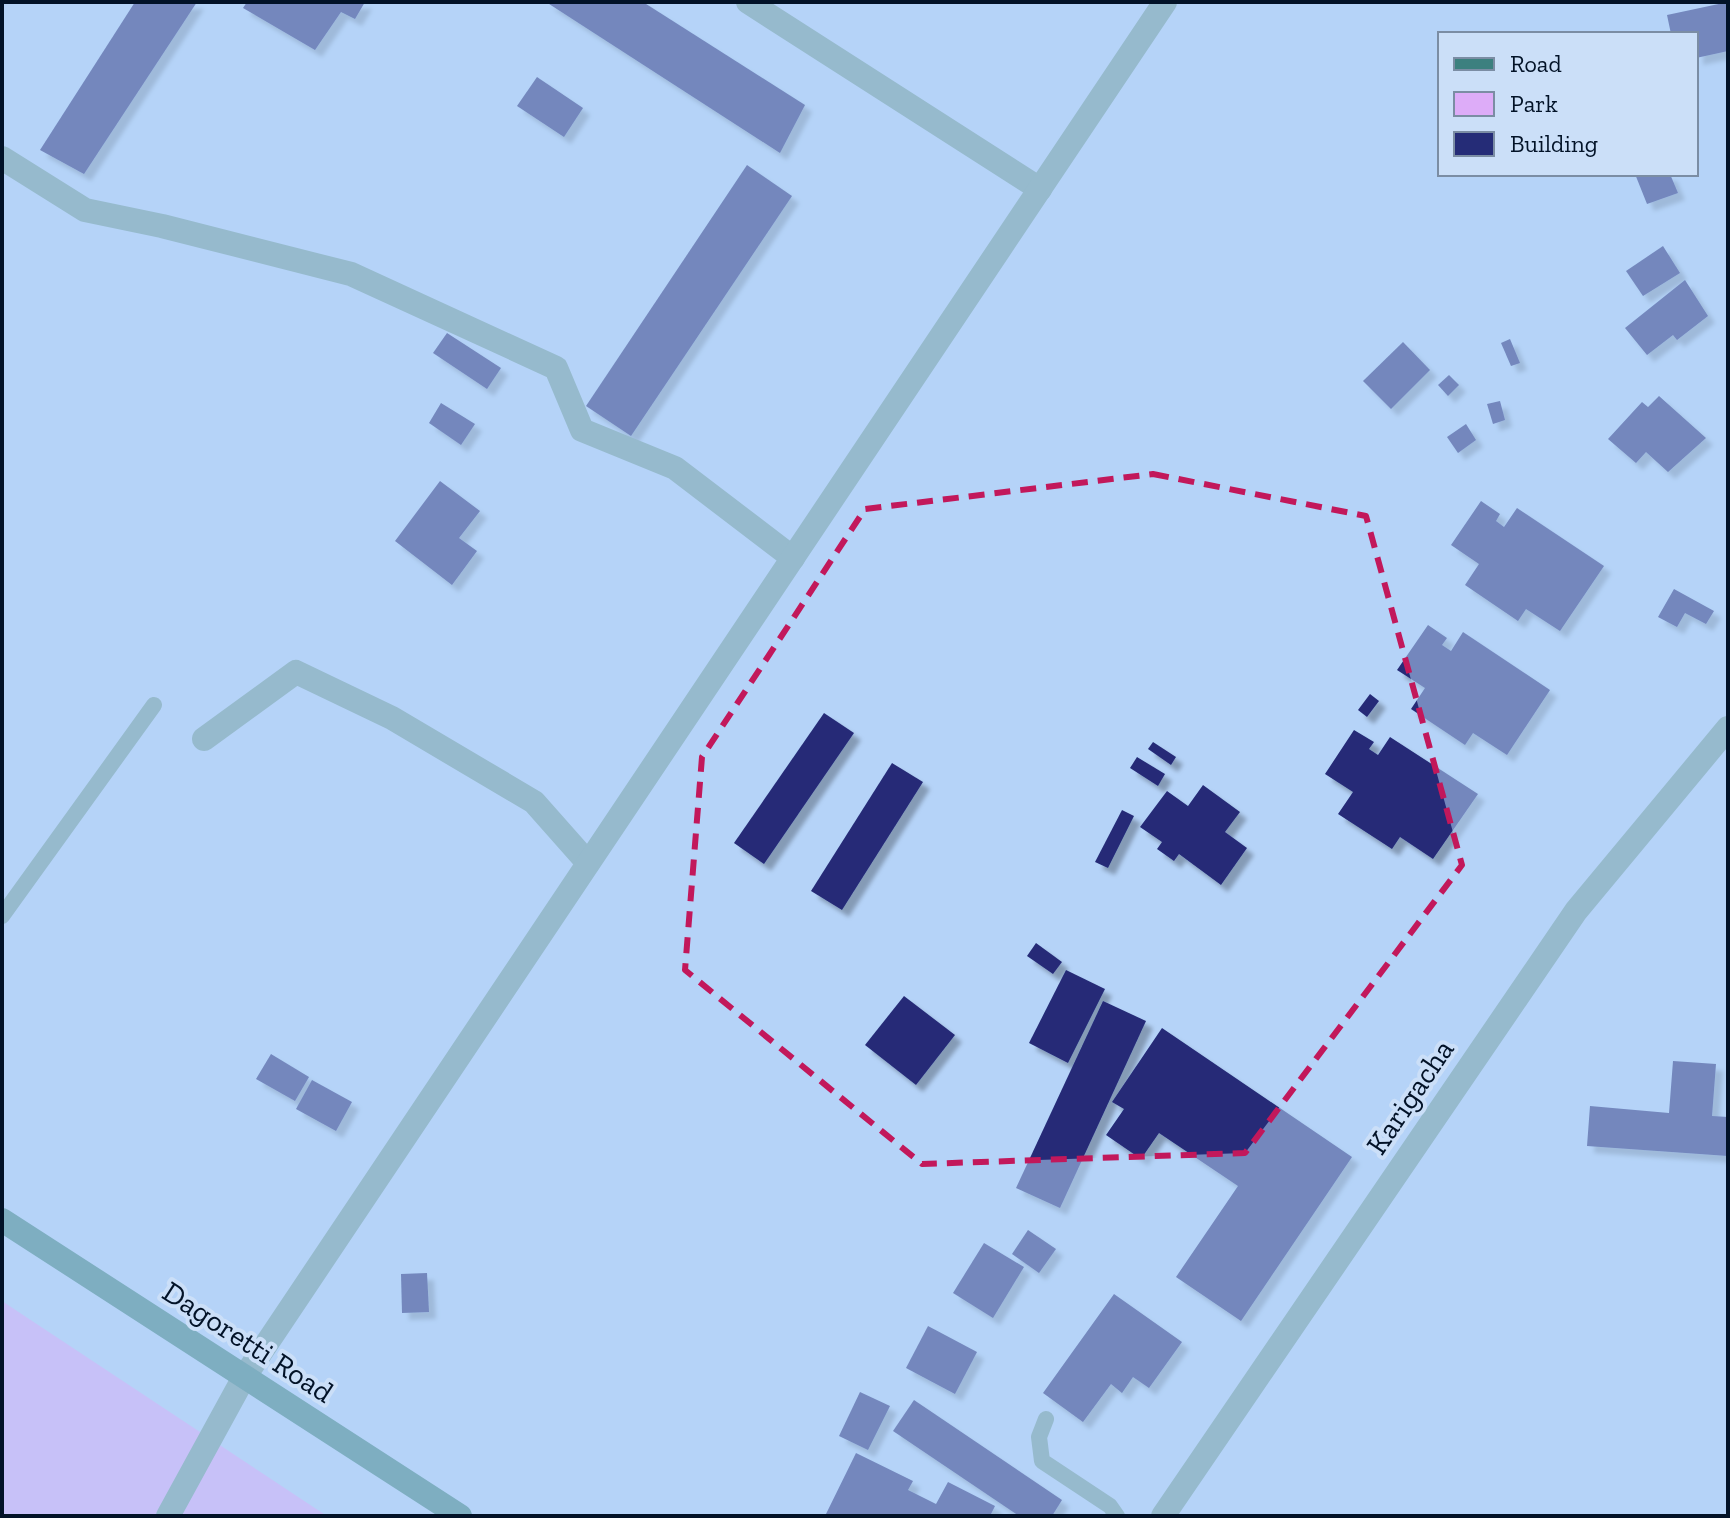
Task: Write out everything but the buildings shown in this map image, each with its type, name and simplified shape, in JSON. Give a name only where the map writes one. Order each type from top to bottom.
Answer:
[{"type":"main road","name":"Dagoretti Road","points":[[2,1220],[243,1379],[460,1516]]},
{"type":"street","points":[[748,2],[1040,189]]},
{"type":"street","points":[[168,1516],[243,1379],[1165,2]]},
{"type":"street","points":[[2,158],[85,210],[162,226],[351,274],[556,368],[582,430],[675,468],[793,558]]},
{"type":"street","points":[[204,739],[296,672],[392,718],[534,802],[588,863]]},
{"type":"street","name":"Karigacha","points":[[1163,1516],[1576,911],[1728,728]]},
{"type":"lane","points":[[2,916],[154,705]]},
{"type":"lane","points":[[1046,1419],[1039,1437],[1042,1461],[1110,1506],[1117,1516]]},
{"type":"highlighted area","points":[[1153,474],[1366,516],[1462,865],[1245,1153],[922,1164],[685,970],[702,757],[865,509]]},
{"type":"green space","points":[[2,1301],[327,1516],[2,1516]]}]
